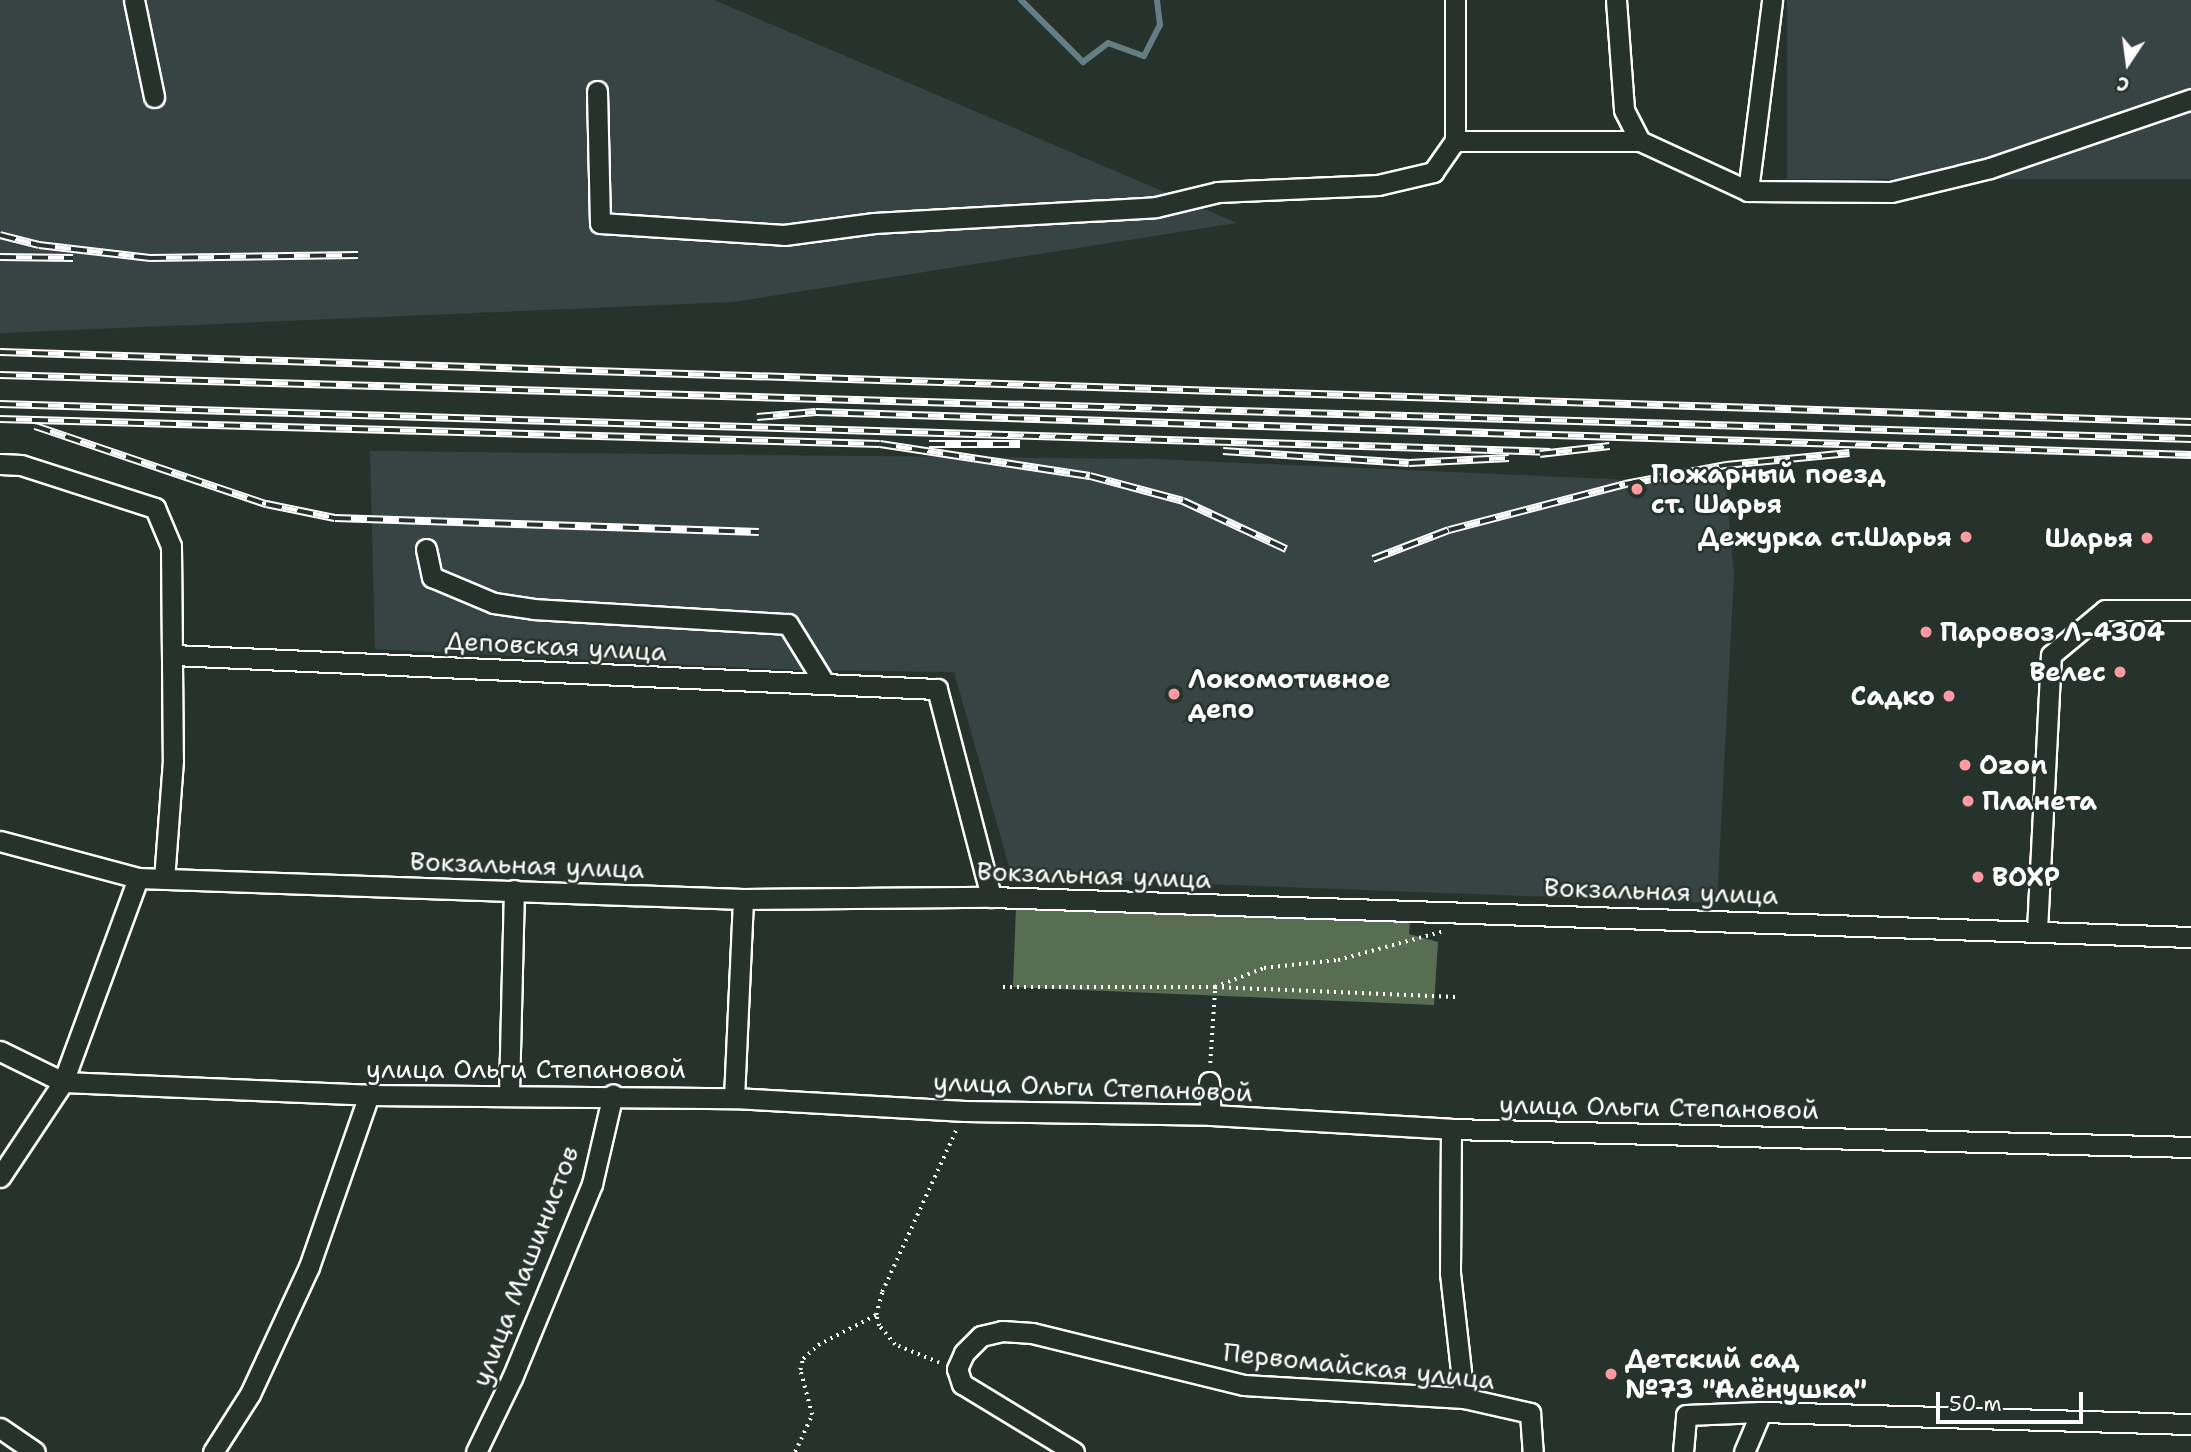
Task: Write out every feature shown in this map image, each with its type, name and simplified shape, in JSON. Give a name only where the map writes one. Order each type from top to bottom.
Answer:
[{"type":"street","points":[[134,0],[154,97]]},
{"type":"street","points":[[597,91],[600,223],[784,235],[887,222],[1156,207],[1218,192],[1378,184],[1433,172],[1455,141],[1455,0]]},
{"type":"street","points":[[1616,0],[1624,110],[1640,141]]},
{"type":"street","points":[[1748,191],[1772,0]]},
{"type":"street","points":[[1455,141],[1640,141],[1748,191],[1891,192],[1990,168],[2191,99]]},
{"type":"street","points":[[0,464],[21,465],[155,508],[171,546],[173,760],[164,880]]},
{"type":"street","points":[[426,549],[432,577],[494,603],[534,609],[788,624],[825,684]]},
{"type":"street","points":[[2037,930],[2051,654],[2105,610],[2191,610]]},
{"type":"street","name":"Деповская улица","points":[[173,655],[937,689],[991,897]]},
{"type":"street","name":"Вокзальная улица","points":[[0,841],[138,878],[164,880],[743,899],[991,897],[2191,937]]},
{"type":"street","points":[[0,1177],[63,1082],[138,878]]},
{"type":"street","points":[[509,1093],[514,891]]},
{"type":"street","points":[[734,1098],[743,899]]},
{"type":"street","name":"улица Ольги Степановой","points":[[0,1051],[63,1082],[369,1095],[613,1094],[965,1111],[1211,1115],[1451,1129],[2191,1147]]},
{"type":"street","points":[[1209,1082],[1211,1115]]},
{"type":"street","name":"улица Машинистов","points":[[476,1452],[512,1378],[592,1184],[613,1094]]},
{"type":"street","points":[[213,1452],[250,1394],[309,1266],[369,1095]]},
{"type":"street","points":[[1451,1129],[1450,1273],[1464,1398]]},
{"type":"street","name":"Первомайская улица","points":[[957,1369],[964,1353],[981,1336],[1012,1331],[1244,1385],[1464,1398],[1530,1413],[1533,1452]]},
{"type":"street","points":[[957,1369],[962,1384],[978,1396],[1074,1452]]},
{"type":"street","points":[[1683,1452],[1686,1415],[1761,1412],[2191,1424]]},
{"type":"street","points":[[1744,1452],[1761,1412]]},
{"type":"street","points":[[0,1428],[35,1452]]},
{"type":"path","points":[[1215,987],[1264,968],[1338,960],[1449,929]]},
{"type":"path","points":[[1003,987],[1215,987],[1456,997]]},
{"type":"path","points":[[1209,1082],[1215,987]]},
{"type":"path","points":[[957,1369],[895,1345],[885,1336],[876,1315],[882,1292],[965,1111]]},
{"type":"path","points":[[795,1452],[812,1415],[800,1370],[803,1359],[818,1345],[876,1315]]},
{"type":"shaded area","points":[[0,0],[714,0],[1237,223],[733,302],[0,333]]},
{"type":"shaded area","points":[[1787,0],[2191,0],[2191,179],[1787,179]]},
{"type":"shaded area","points":[[370,451],[1153,459],[1726,484],[1734,574],[1717,903],[1012,877],[954,672],[796,670],[375,649]]},
{"type":"green space","points":[[1016,906],[1410,919],[1409,934],[1438,942],[1434,1005],[1013,987]]},
{"type":"waterway","points":[[1021,0],[1083,62],[1108,43],[1144,56],[1160,25],[1157,0]]},
{"type":"railway","points":[[0,235],[39,245],[150,258],[358,255]]},
{"type":"railway","points":[[0,257],[73,258]]},
{"type":"railway","points":[[0,352],[2191,422]]},
{"type":"railway","points":[[0,375],[2191,439]]},
{"type":"railway","points":[[0,404],[1550,452]]},
{"type":"railway","points":[[757,417],[816,412],[2191,455]]},
{"type":"railway","points":[[0,419],[880,444],[1090,476],[1183,501],[1286,549]]},
{"type":"railway","points":[[35,426],[266,504],[335,518],[759,532]]},
{"type":"railway","points":[[929,444],[1020,444]]},
{"type":"railway","points":[[1540,454],[1610,446]]},
{"type":"railway","points":[[1223,451],[1409,463],[1509,458]]},
{"type":"railway","points":[[1373,559],[1449,530],[1625,484],[1726,465],[1849,453]]},
{"type":"place","name":"Пожарный поезд ст. Шарья","points":[[1637,489]]},
{"type":"place","name":"Дежурка ст.Шарья","points":[[1966,537]]},
{"type":"place","name":"Шарья","points":[[2147,538]]},
{"type":"place","name":"Паровоз Л-4304","points":[[1926,632]]},
{"type":"place","name":"Велес","points":[[2120,672]]},
{"type":"place","name":"Локомотивное депо","points":[[1174,694]]},
{"type":"place","name":"Садко","points":[[1949,696]]},
{"type":"place","name":"Ozon","points":[[1965,765]]},
{"type":"place","name":"Планета","points":[[1968,801]]},
{"type":"place","name":"ВОХР","points":[[1978,877]]},
{"type":"place","name":"Детский сад №73 \"Алёнушка\"","points":[[1611,1374]]}]
